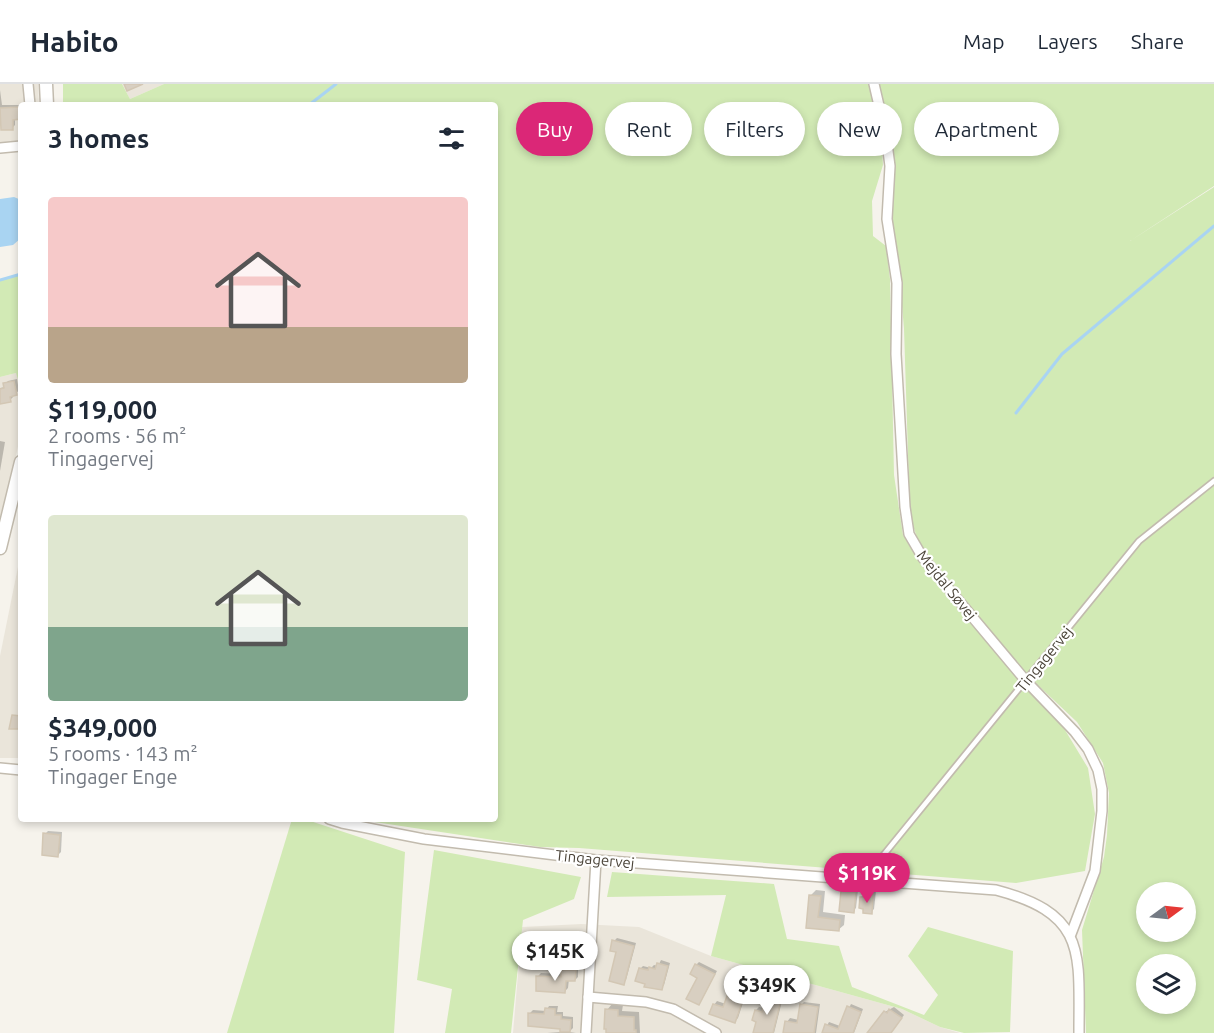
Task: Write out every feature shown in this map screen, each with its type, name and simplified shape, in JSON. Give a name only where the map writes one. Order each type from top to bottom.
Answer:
[{"type":"street","points":[[28,84],[30,102]]},
{"type":"street","points":[[46,84],[48,102]]},
{"type":"street","name":"Mejdal Søvej","points":[[874,84],[886,135],[890,166],[887,219],[897,283],[896,354],[905,507],[909,534],[923,558],[1026,681],[1075,732],[1088,749],[1098,770],[1102,789],[1102,811],[1095,871],[1071,934]]},
{"type":"street","points":[[0,148],[18,146]]},
{"type":"street","points":[[0,548],[18,474]]},
{"type":"street","points":[[0,768],[18,770]]},
{"type":"street","name":"Tingagervej","points":[[338,822],[424,838],[596,860],[996,890],[1038,904],[1055,916],[1071,934]]},
{"type":"street","points":[[586,1033],[596,860]]},
{"type":"street","points":[[1071,934],[1079,975],[1079,1033]]},
{"type":"street","points":[[588,997],[646,1002],[673,1009],[716,1033]]},
{"type":"lane","name":"Tingagervej","points":[[864,879],[1139,541],[1214,481]]},
{"type":"shaded area","points":[[0,84],[38,84],[39,102],[18,102],[18,149],[0,150]]},
{"type":"shaded area","points":[[122,84],[164,84],[130,99]]},
{"type":"shaded area","points":[[16,373],[18,376],[18,447],[0,528],[0,377]]},
{"type":"shaded area","points":[[18,567],[18,758],[0,758],[0,656]]},
{"type":"shaded area","points":[[581,924],[639,927],[711,956],[902,1009],[940,1027],[960,1033],[513,1033],[522,927]]},
{"type":"green space","points":[[63,84],[122,84],[130,99],[164,84],[869,84],[873,102],[817,102],[817,156],[882,156],[883,165],[872,201],[873,236],[886,246],[890,279],[894,475],[903,535],[918,560],[1065,730],[1088,768],[1095,814],[1085,871],[1016,883],[579,848],[540,847],[375,822],[498,822],[498,102],[63,102]]},
{"type":"green space","points":[[879,84],[1214,84],[1214,186],[1130,241],[1214,187],[1214,1033],[1086,1033],[1082,930],[1104,857],[1107,835],[1109,793],[1103,763],[1077,722],[1023,671],[919,543],[910,517],[904,329],[900,281],[891,224],[893,156],[902,156],[902,102],[883,102]]},
{"type":"green space","points":[[18,275],[18,379],[16,373],[0,377],[0,280]]},
{"type":"green space","points":[[291,822],[313,822],[405,852],[394,1033],[227,1033]]},
{"type":"green space","points":[[434,850],[581,877],[574,899],[523,920],[511,1033],[445,1033],[452,989],[417,980]]},
{"type":"green space","points":[[612,872],[774,884],[787,939],[839,946],[852,987],[924,1015],[938,995],[908,956],[928,927],[1013,951],[1010,1032],[964,1033],[940,1027],[902,1009],[711,956],[726,895],[607,897]]},
{"type":"water","points":[[0,199],[18,199],[18,241],[13,245],[0,247]]},
{"type":"building","points":[[124,84],[143,84],[127,91]]},
{"type":"building","points":[[18,107],[18,119],[13,120],[13,130],[1,130],[0,108]]},
{"type":"building","points":[[14,381],[17,395],[10,397],[11,402],[0,404],[0,389],[4,388],[3,383]]},
{"type":"building","points":[[12,715],[18,716],[18,729],[9,729]]},
{"type":"building","points":[[43,833],[60,835],[58,857],[42,855]]},
{"type":"building","points":[[841,891],[856,892],[854,913],[839,911]]},
{"type":"building","points":[[866,893],[873,894],[872,914],[863,913],[863,909],[859,908],[860,897],[866,897]]},
{"type":"building","points":[[809,895],[821,896],[818,917],[840,920],[839,931],[806,928]]},
{"type":"building","points":[[542,938],[580,939],[579,949],[567,948],[566,963],[540,961]]},
{"type":"building","points":[[612,940],[634,946],[624,985],[609,981],[616,952],[610,951]]},
{"type":"building","points":[[657,963],[668,966],[662,990],[644,987],[645,984],[635,981],[639,968],[655,969]]},
{"type":"building","points":[[695,964],[715,974],[699,1005],[686,999],[697,978],[690,974]]},
{"type":"building","points":[[561,970],[576,970],[575,981],[566,981],[565,993],[536,991],[536,976],[561,977]]},
{"type":"building","points":[[731,985],[746,991],[735,1023],[709,1014],[713,1004],[723,1007]]},
{"type":"building","points":[[766,996],[781,1000],[773,1033],[753,1033],[756,1022],[752,1020],[755,1010],[762,1012]]},
{"type":"building","points":[[800,1004],[818,1007],[814,1033],[783,1033],[785,1021],[797,1023]]},
{"type":"building","points":[[847,1006],[861,1012],[853,1033],[822,1033],[825,1024],[838,1029]]},
{"type":"building","points":[[545,1008],[555,1009],[555,1015],[561,1015],[561,1019],[571,1020],[570,1032],[528,1026],[528,1013],[544,1014]]},
{"type":"building","points":[[605,1009],[618,1010],[618,1016],[634,1017],[636,1033],[606,1033],[604,1029]]},
{"type":"building","points":[[889,1009],[902,1018],[891,1033],[867,1033],[884,1011],[887,1013]]},
{"type":"waterway","points":[[313,102],[336,84]]},
{"type":"waterway","points":[[1016,413],[1062,354],[1214,226]]},
{"type":"waterway","points":[[0,280],[18,275]]}]
